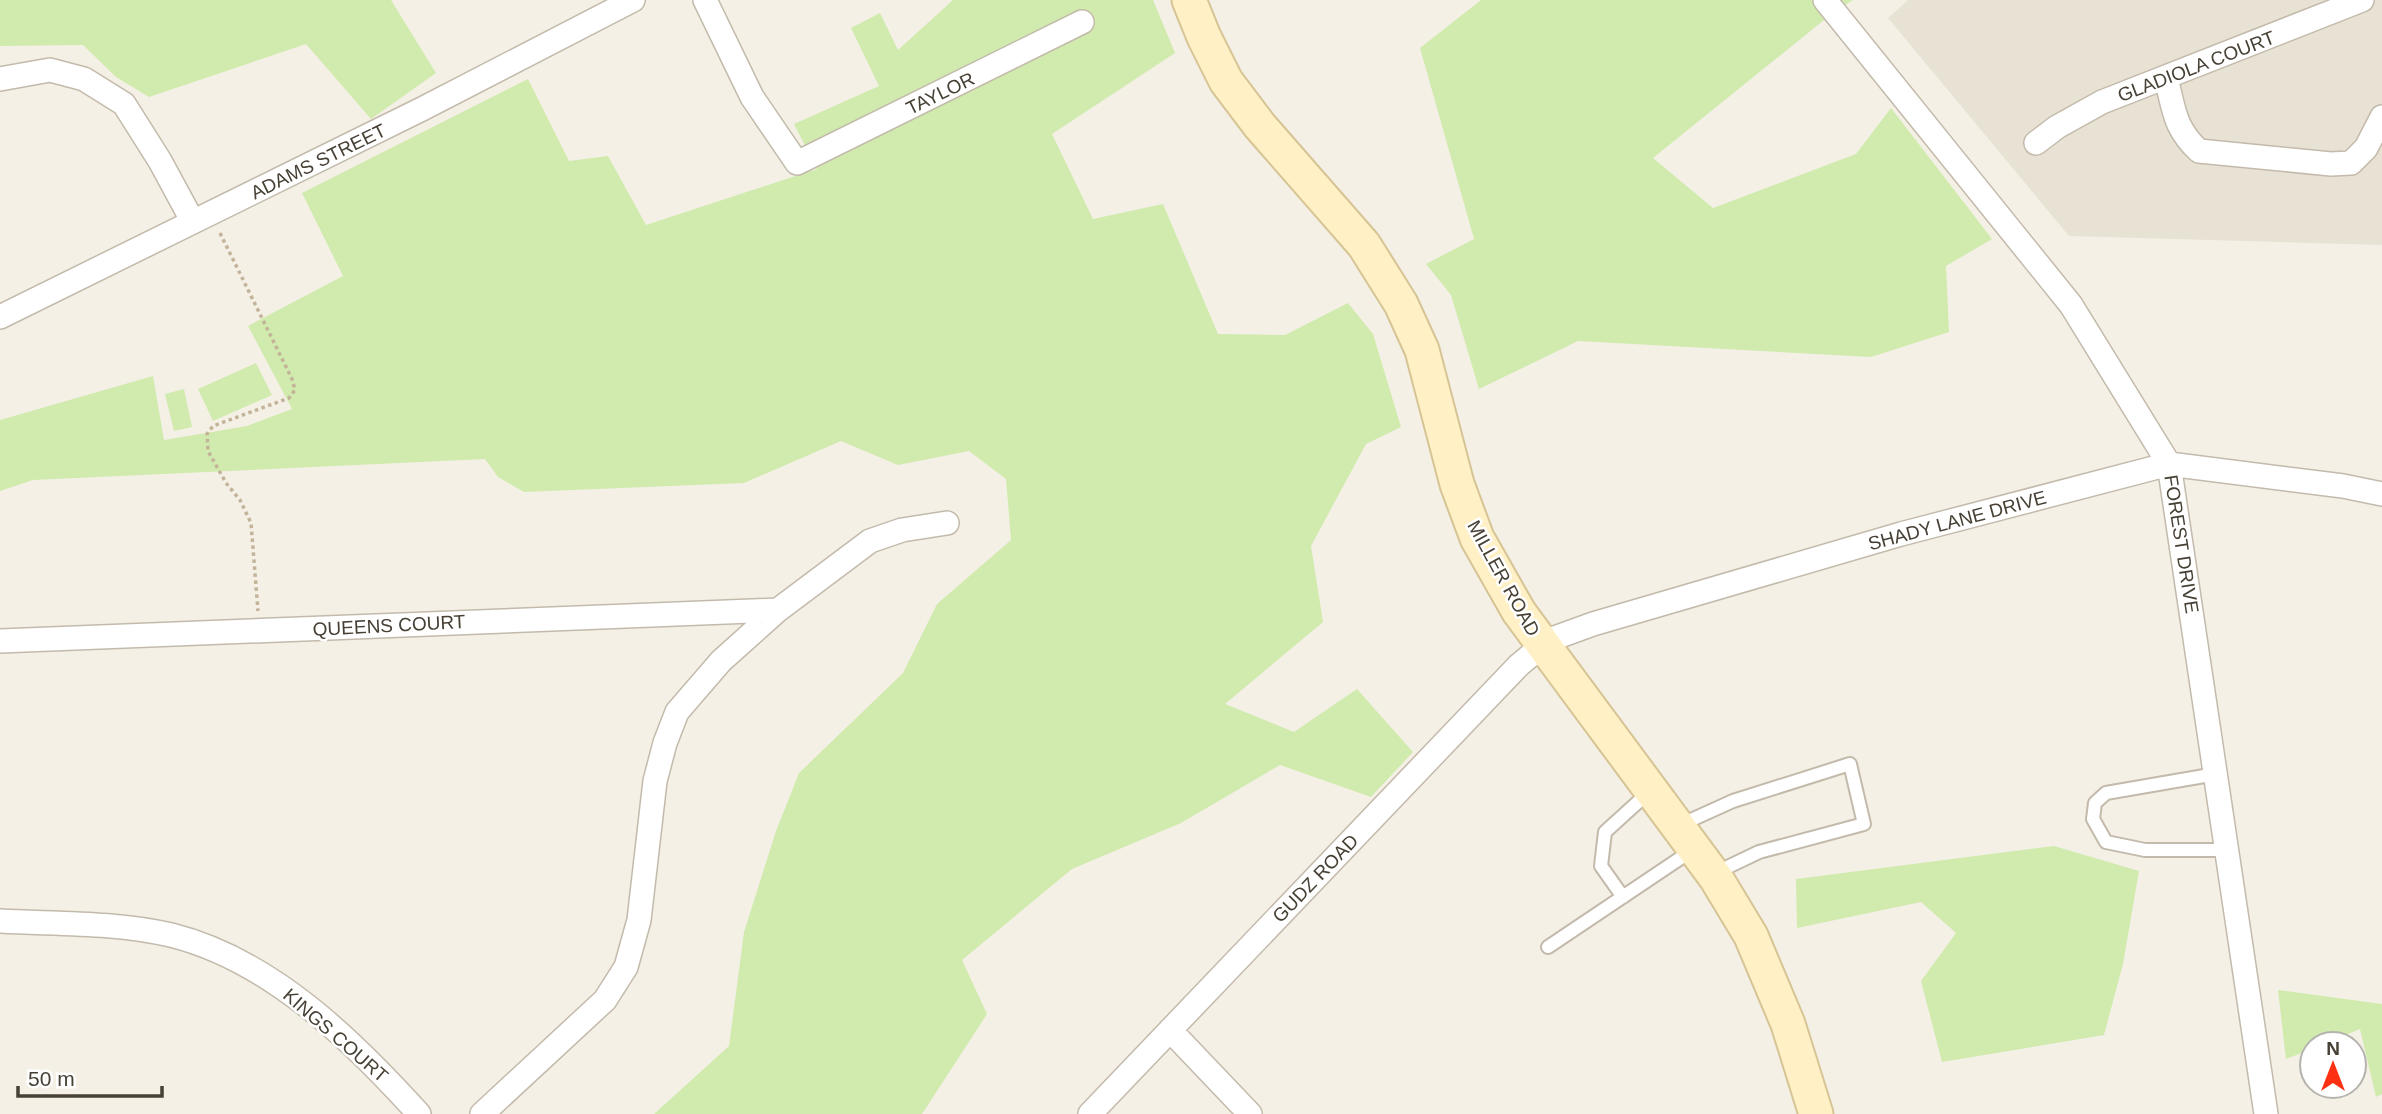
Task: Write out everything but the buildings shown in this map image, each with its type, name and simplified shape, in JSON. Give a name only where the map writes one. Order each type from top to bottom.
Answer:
[{"type":"street","name":"ADAMS STREET","points":[[0,317],[422,109],[633,0]]},
{"type":"street","name":"TAYLOR","points":[[705,0],[752,97],[797,163],[1082,22]]},
{"type":"street","name":"MILLER ROAD","points":[[1189,0],[1226,81],[1260,126],[1364,245],[1401,304],[1422,351],[1457,484],[1477,538],[1519,612],[1542,646],[1695,849],[1751,936],[1788,1024],[1816,1114]]},
{"type":"street","name":"FOREST DRIVE","points":[[1825,0],[2071,306],[2169,464],[2266,1114]]},
{"type":"street","name":"GLADIOLA COURT","points":[[2035,143],[2057,127],[2102,102],[2362,0]]},
{"type":"street","points":[[0,79],[50,70],[84,79],[124,104],[201,218]]},
{"type":"street","points":[[2166,78],[2177,123],[2184,137],[2199,150],[2351,163],[2366,148],[2382,117]]},
{"type":"street","name":"SHADY LANE DRIVE","points":[[1542,646],[1549,640],[1593,624],[1888,538],[2169,464],[2343,486],[2382,494]]},
{"type":"street","points":[[482,1114],[605,1000],[626,967],[639,920],[655,781],[664,743],[677,712],[722,661],[778,610],[870,541],[902,530],[947,523]]},
{"type":"street","name":"QUEENS COURT","points":[[0,641],[778,610]]},
{"type":"street","name":"GUDZ ROAD","points":[[1090,1114],[1518,664],[1542,646]]},
{"type":"street","name":"KINGS COURT","points":[[0,921],[129,929],[171,936],[215,950],[288,989],[376,1066],[419,1114]]},
{"type":"street","points":[[1170,1030],[1250,1114]]},
{"type":"lane","points":[[1548,947],[1695,849],[1733,800],[1850,764],[1864,824],[1759,852],[1695,849]]},
{"type":"lane","points":[[2216,774],[2106,793],[2095,803],[2093,819],[2106,842],[2145,850],[2228,850]]},
{"type":"lane","points":[[1623,897],[1601,866],[1605,832],[1651,791]]},
{"type":"path","points":[[201,218],[292,379],[295,390],[289,398],[213,426],[207,434],[208,451],[226,483],[240,500],[251,523],[260,631]]},
{"type":"shaded area","points":[[1908,0],[2382,0],[2382,245],[2069,236],[1888,18]]},
{"type":"green space","points":[[0,0],[391,0],[436,73],[371,119],[306,44],[149,97],[116,77],[83,45],[0,46]]},
{"type":"green space","points":[[953,0],[1153,0],[1175,53],[1052,134],[1093,219],[1163,204],[1218,334],[1285,335],[1348,303],[1373,334],[1401,427],[1366,444],[1311,546],[1323,622],[1225,704],[1294,732],[1357,689],[1413,752],[1371,797],[1280,765],[1181,823],[1072,869],[962,960],[987,1014],[922,1114],[654,1114],[729,1046],[744,932],[776,831],[799,773],[903,673],[937,604],[1011,540],[1006,479],[969,451],[898,465],[841,441],[744,483],[524,492],[498,477],[485,459],[33,480],[0,491],[0,420],[153,376],[164,440],[247,426],[292,409],[248,326],[343,276],[302,193],[528,79],[569,161],[608,156],[646,225],[817,169],[794,124],[879,86],[851,28],[880,13],[898,50]]},
{"type":"green space","points":[[1481,0],[1853,0],[1834,12],[1653,158],[1713,208],[1856,154],[1891,108],[1992,239],[1946,266],[1949,332],[1871,357],[1578,341],[1479,389],[1451,295],[1426,264],[1474,239],[1420,48]]},
{"type":"green space","points":[[256,363],[272,395],[213,421],[198,389]]},
{"type":"green space","points":[[184,389],[192,427],[174,431],[165,394]]},
{"type":"green space","points":[[2054,846],[2139,871],[2123,964],[2104,1035],[1942,1062],[1921,981],[1956,933],[1921,902],[1797,928],[1796,879]]},
{"type":"green space","points":[[2278,990],[2382,1004],[2382,1094],[2376,1097],[2368,1063],[2368,1030],[2298,1030],[2298,1054],[2286,1059]]}]
